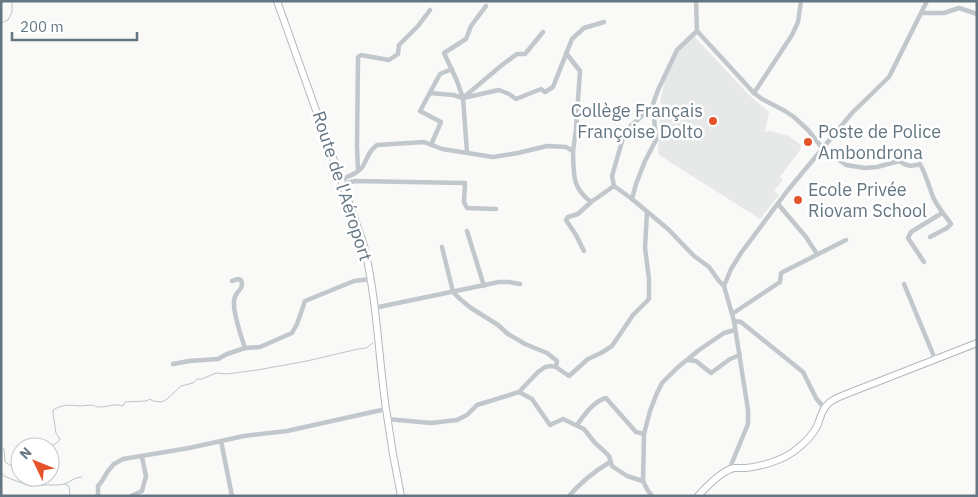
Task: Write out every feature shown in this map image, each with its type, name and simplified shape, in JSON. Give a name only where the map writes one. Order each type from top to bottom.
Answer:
[{"type":"main road","name":"Route de l'Aéroport","points":[[277,1],[364,242],[371,279],[386,410],[401,496]]},
{"type":"main road","points":[[698,496],[714,480],[729,470],[771,462],[794,451],[811,436],[824,408],[831,402],[849,393],[977,343]]},
{"type":"street","points":[[696,1],[697,31],[754,93],[794,118],[808,130],[823,150],[846,164],[865,168],[900,161],[912,166],[920,164],[934,199],[951,224],[930,237]]},
{"type":"street","points":[[754,93],[792,35],[798,22],[801,1]]},
{"type":"street","points":[[724,286],[731,269],[741,253],[778,204],[852,113],[889,77],[927,1]]},
{"type":"street","points":[[467,152],[463,98],[444,53],[466,40],[471,26],[486,6]]},
{"type":"street","points":[[922,13],[944,13],[959,8],[977,14]]},
{"type":"street","points":[[358,171],[358,58],[361,55],[389,60],[398,54],[399,44],[418,26],[430,10]]},
{"type":"street","points":[[430,93],[463,98],[499,90],[516,99],[541,89],[545,92],[553,87],[572,39],[584,28],[604,22]]},
{"type":"street","points":[[697,31],[676,50],[652,107],[625,132],[612,176],[614,186],[668,229],[694,256],[708,267],[724,286],[734,321],[748,410],[748,424],[729,470]]},
{"type":"street","points":[[463,98],[517,54],[525,54],[543,32]]},
{"type":"street","points":[[566,53],[580,71],[576,129],[572,151],[575,184],[583,196],[591,202]]},
{"type":"street","points":[[431,145],[441,122],[420,111],[440,74],[452,69]]},
{"type":"street","points":[[632,199],[645,160],[656,140],[652,107]]},
{"type":"street","points":[[342,182],[362,167],[371,150],[377,145],[424,142],[442,149],[493,156],[518,153],[547,146],[566,147],[572,151]]},
{"type":"street","points":[[342,182],[465,183],[464,202],[467,208],[496,209]]},
{"type":"street","points":[[584,251],[566,220],[568,217],[578,214],[614,186]]},
{"type":"street","points":[[778,204],[806,237],[817,254]]},
{"type":"street","points":[[388,419],[431,423],[457,420],[478,406],[519,392],[545,367],[556,367],[568,376],[588,359],[612,346],[633,315],[649,299],[649,279],[645,248],[647,212]]},
{"type":"street","points":[[924,262],[908,238],[910,232],[942,213]]},
{"type":"street","points":[[467,231],[484,286]]},
{"type":"street","points":[[732,314],[780,282],[781,273],[846,240]]},
{"type":"street","points":[[442,247],[453,292],[471,308],[498,325],[508,334],[524,344],[547,353],[557,361],[556,367]]},
{"type":"street","points":[[232,281],[238,279],[242,282],[242,287],[236,292],[234,302],[240,336],[245,348]]},
{"type":"street","points":[[173,364],[218,359],[245,348],[260,347],[292,333],[305,301],[354,281],[371,279]]},
{"type":"street","points":[[374,308],[499,282],[520,284]]},
{"type":"street","points":[[904,284],[935,359]]},
{"type":"street","points":[[734,321],[741,322],[803,372],[816,398],[824,408]]},
{"type":"street","points":[[652,496],[643,481],[644,434],[650,411],[662,383],[710,341],[735,330]]},
{"type":"street","points":[[688,360],[696,361],[710,373],[730,359],[740,355]]},
{"type":"street","points":[[519,392],[532,399],[550,425],[563,419],[584,429],[609,456],[612,466],[628,476],[643,481]]},
{"type":"street","points":[[577,426],[592,407],[606,398],[636,432],[644,434]]},
{"type":"street","points":[[98,496],[98,486],[108,471],[114,464],[123,459],[142,457],[244,436],[287,431],[355,415],[386,410]]},
{"type":"street","points":[[221,441],[232,496]]},
{"type":"street","points":[[131,496],[142,491],[146,476],[142,457]]},
{"type":"street","points":[[569,496],[577,486],[610,462]]},
{"type":"shaded area","name":"Collège Français Françoise Dolto","points":[[694,36],[750,96],[769,112],[765,132],[771,131],[789,136],[801,145],[800,150],[780,177],[783,179],[774,191],[779,195],[760,219],[659,155],[661,96],[670,60]]},
{"type":"waterway","points":[[1,23],[8,20],[12,12],[12,1]]},
{"type":"waterway","points":[[59,437],[56,433],[53,410],[60,407],[69,405],[123,406],[125,402],[146,401],[150,399],[161,402],[166,400],[181,386],[216,373],[227,374],[307,361],[366,348],[373,343]]},
{"type":"waterway","points":[[1,447],[4,449],[5,462],[10,465]]},
{"type":"waterway","points":[[1,472],[4,476],[30,486],[65,484],[82,477]]},
{"type":"waterway","points":[[65,484],[69,486],[70,496]]},
{"type":"place","name":"Collège Français Françoise Dolto","points":[[713,121]]},
{"type":"place","name":"Poste de Police Ambondrona","points":[[808,142]]},
{"type":"place","name":"Ecole Privée Riovam School","points":[[798,200]]}]
